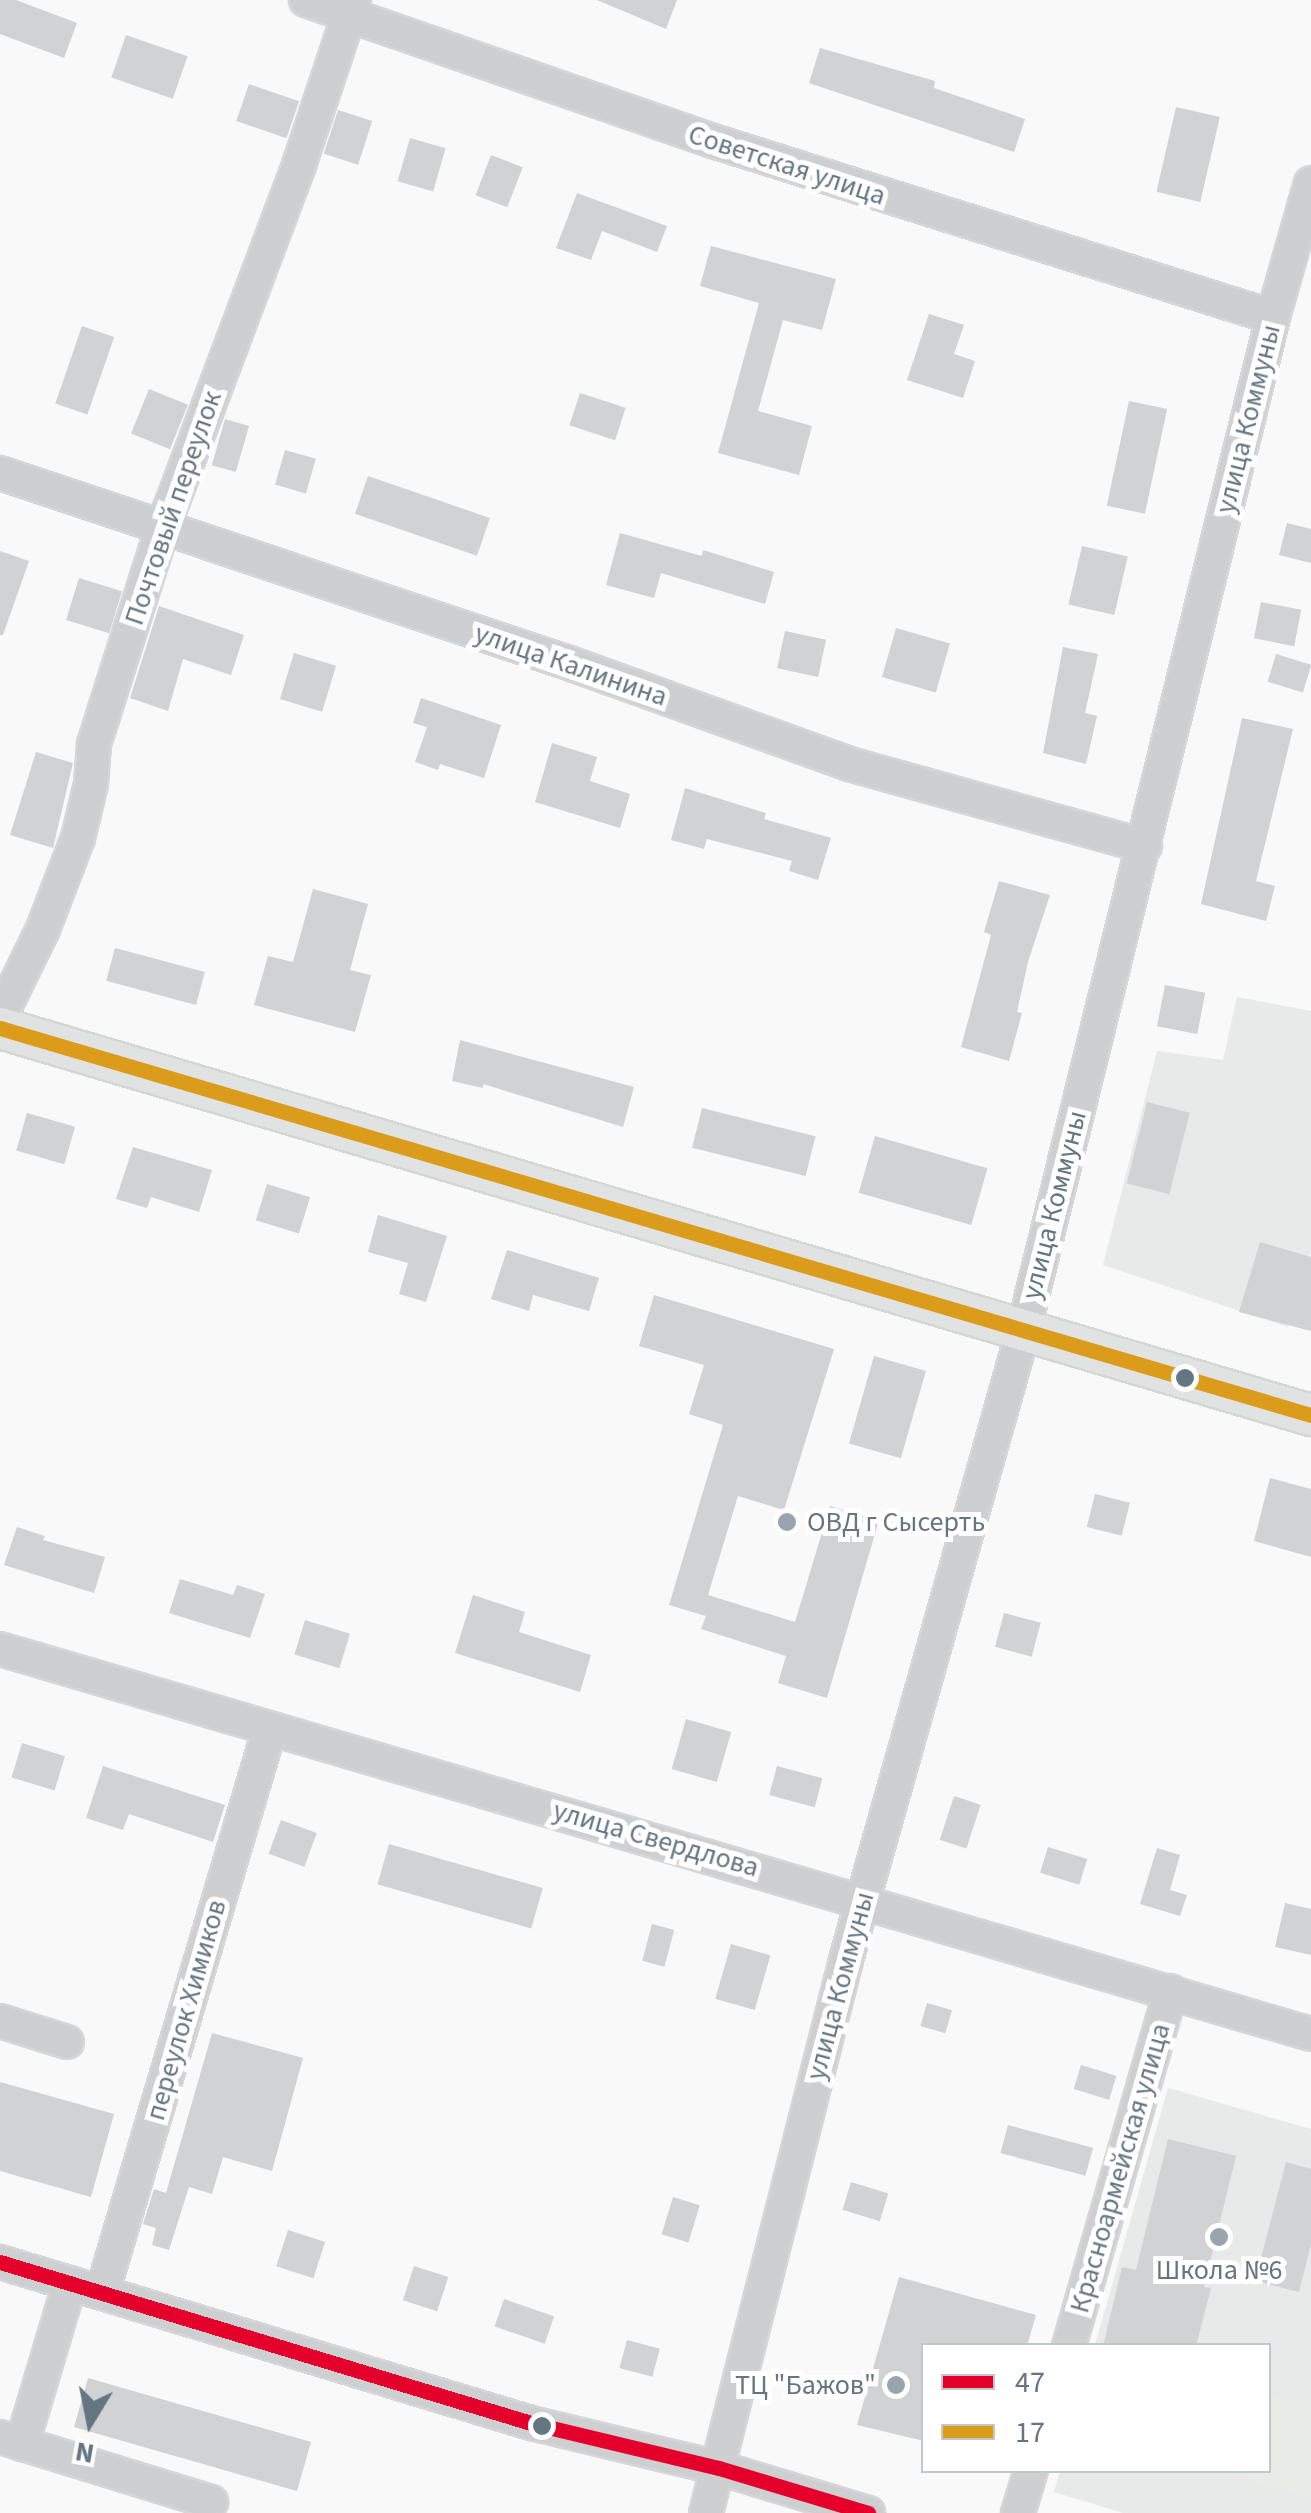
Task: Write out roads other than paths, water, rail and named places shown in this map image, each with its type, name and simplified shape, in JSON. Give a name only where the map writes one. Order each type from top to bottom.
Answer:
[{"type":"main road","points":[[0,1028],[1311,1415]]},
{"type":"street","name":"Советская улица","points":[[306,0],[352,8],[713,142],[1273,317]]},
{"type":"street","name":"Почтовый переулок","points":[[0,1017],[43,929],[78,838],[92,784],[94,744],[163,527],[300,165],[352,8]]},
{"type":"street","name":"улица Коммуны","points":[[706,2513],[863,1900],[1022,1332],[1273,317],[1311,183]]},
{"type":"street","name":"улица Калинина","points":[[0,473],[569,663],[849,764],[1144,846]]},
{"type":"street","name":"улица Свердлова","points":[[0,1649],[1311,2034]]},
{"type":"street","name":"переулок Химиков","points":[[102,2292],[270,1728]]},
{"type":"street","name":"Красноармейская улица","points":[[1070,2343],[1171,1991]]},
{"type":"street","points":[[0,2021],[67,2042]]},
{"type":"street","points":[[0,2262],[531,2423],[720,2468],[868,2513]]},
{"type":"street","points":[[70,2283],[11,2441],[210,2502]]},
{"type":"street","points":[[1018,2513],[1030,2473]]},
{"type":"place","name":"ОВД г Сысерть","points":[[787,1522]]},
{"type":"place","name":"Школа №6","points":[[1219,2237]]},
{"type":"place","name":"ТЦ \"Бажов\"","points":[[896,2385]]}]
